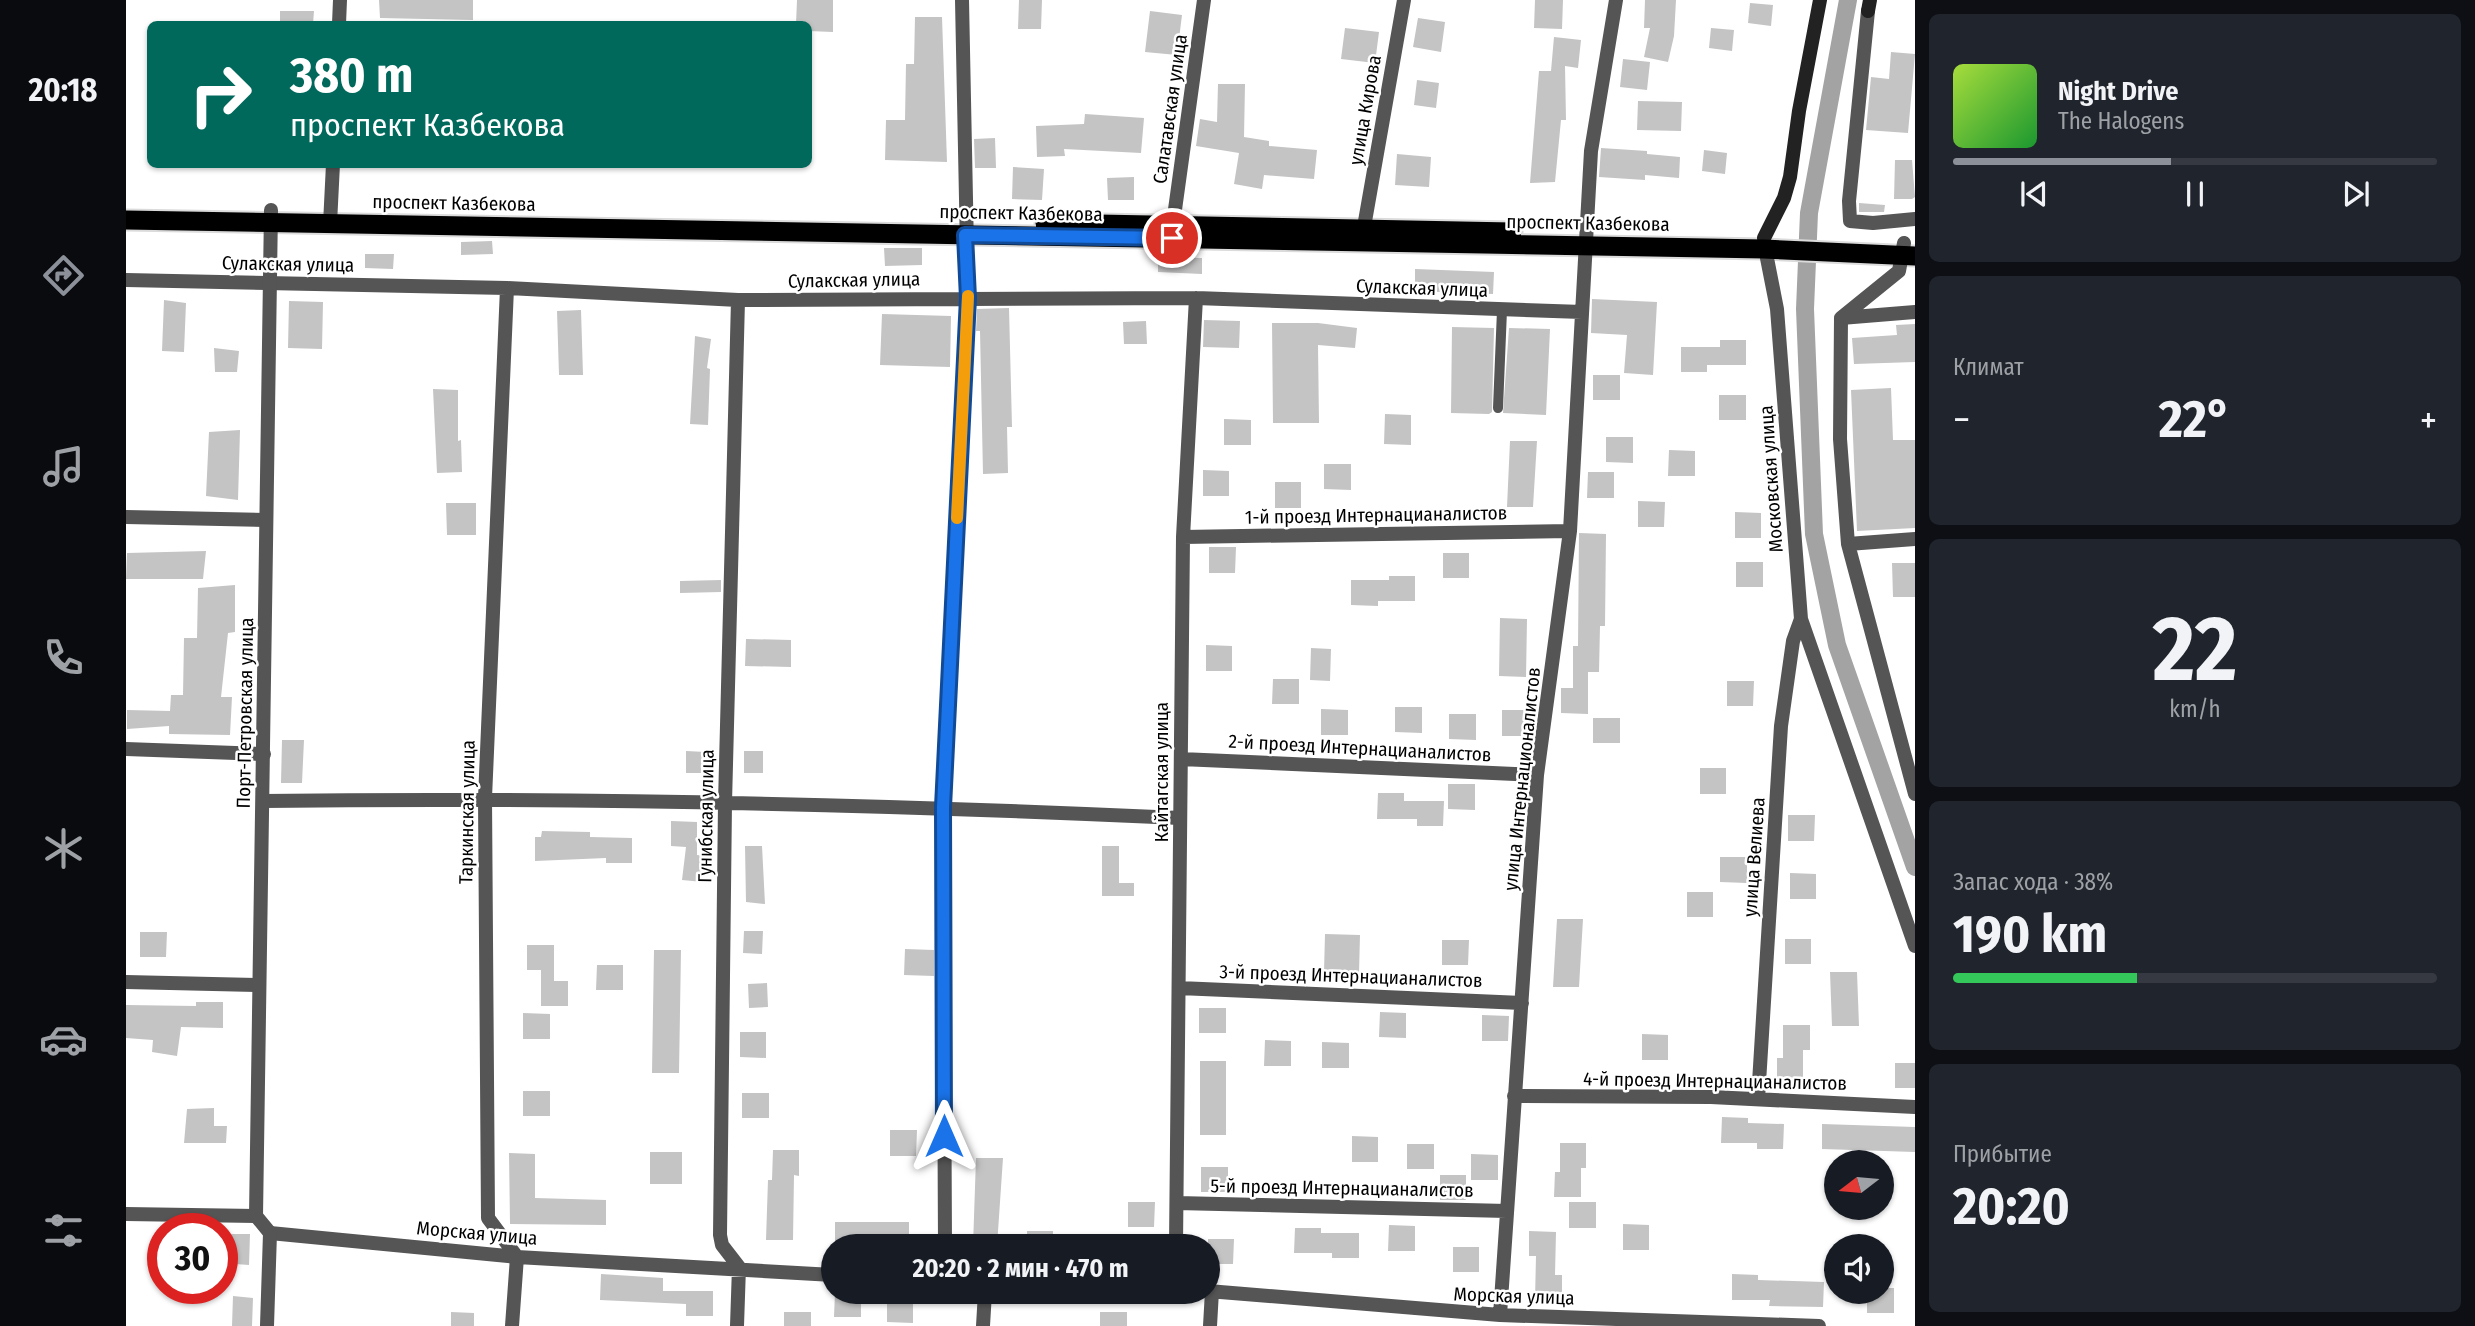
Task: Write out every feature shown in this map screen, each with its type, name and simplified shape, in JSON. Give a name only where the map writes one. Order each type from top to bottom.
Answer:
[{"type":"highway","name":"проспект Казбекова","points":[[126,207],[331,218],[1586,240],[1909,249]]},
{"type":"highway","name":"проспект Казбекова","points":[[126,220],[271,216]]},
{"type":"highway","name":"проспект Казбекова","points":[[965,228],[1173,224],[1364,227],[1586,240]]},
{"type":"main road","points":[[1764,244],[1790,177],[1799,111],[1820,0]]},
{"type":"street","points":[[339,21],[340,0]]},
{"type":"street","points":[[945,1234],[943,807],[968,298],[962,0]]},
{"type":"street","name":"Салатавская улица","points":[[1173,224],[1204,0]]},
{"type":"street","name":"улица Кирова","points":[[1364,227],[1404,0]]},
{"type":"street","name":"улица Интернационалистов","points":[[1500,1315],[1538,775],[1570,531],[1591,151],[1616,0]]},
{"type":"street","points":[[1869,5],[1849,201],[1850,221],[1873,223],[1915,219]]},
{"type":"street","points":[[331,218],[333,168]]},
{"type":"street","name":"Порт-Петровская улица","points":[[256,1216],[271,216]]},
{"type":"street","name":"Московская улица","points":[[1764,244],[1777,309],[1801,619],[1915,946]]},
{"type":"street","points":[[1841,318],[1899,271],[1909,249]]},
{"type":"street","name":"Сулакская улица","points":[[126,280],[507,288],[738,300],[1196,299],[1582,312]]},
{"type":"street","name":"Таркинская улица","points":[[507,288],[485,798],[488,1219],[517,1256]]},
{"type":"street","name":"Кайтагская улица","points":[[1176,1234],[1183,537],[1196,299]]},
{"type":"street","name":"Гунибская улица","points":[[738,300],[725,803],[720,1235],[722,1245],[740,1271]]},
{"type":"street","points":[[1841,318],[1915,312]]},
{"type":"street","points":[[1841,318],[1840,439],[1848,544],[1910,767],[1915,794]]},
{"type":"street","points":[[126,517],[266,520]]},
{"type":"street","name":"1-й проезд Интернацианалистов","points":[[1183,537],[1570,531]]},
{"type":"street","points":[[1848,544],[1915,539]]},
{"type":"street","name":"улица Велиева","points":[[1758,1099],[1782,726],[1793,641],[1801,619]]},
{"type":"street","points":[[126,749],[264,754]]},
{"type":"street","name":"2-й проезд Интернацианалистов","points":[[1181,759],[1538,775]]},
{"type":"street","points":[[264,802],[485,798],[943,807],[1180,818]]},
{"type":"street","points":[[126,982],[258,985]]},
{"type":"street","name":"3-й проезд Интернацианалистов","points":[[1179,988],[1521,1003]]},
{"type":"street","name":"4-й проезд Интернацианалистов","points":[[1514,1096],[1758,1099],[1915,1107]]},
{"type":"street","name":"5-й проезд Интернацианалистов","points":[[1177,1203],[1507,1211]]},
{"type":"street","points":[[126,1214],[256,1216],[270,1233],[267,1326]]},
{"type":"street","name":"Морская улица","points":[[270,1233],[517,1256],[821,1274]]},
{"type":"street","points":[[512,1326],[517,1256]]},
{"type":"street","points":[[737,1326],[740,1271]]},
{"type":"street","name":"Морская улица","points":[[1220,1292],[1438,1319],[1500,1315],[1677,1324],[1819,1326]]},
{"type":"street","points":[[983,1326],[984,1304]]},
{"type":"street","points":[[1210,1304],[1210,1326]]},
{"type":"lane","points":[[1498,408],[1502,310]]},
{"type":"building","points":[[379,0],[473,0],[473,20],[380,18]]},
{"type":"building","points":[[797,0],[833,0],[833,32],[812,31],[812,21],[796,21]]},
{"type":"building","points":[[1019,0],[1042,0],[1041,29],[1018,29]]},
{"type":"building","points":[[1535,0],[1563,0],[1562,29],[1534,28]]},
{"type":"building","points":[[1645,0],[1676,0],[1674,36],[1668,62],[1644,57],[1650,28],[1644,28]]},
{"type":"building","points":[[1750,3],[1773,5],[1771,26],[1748,23]]},
{"type":"building","points":[[280,11],[314,11],[313,21],[280,21]]},
{"type":"building","points":[[1150,11],[1182,15],[1177,55],[1145,52]]},
{"type":"building","points":[[915,17],[942,17],[947,162],[885,160],[886,120],[905,120],[906,64],[914,64]]},
{"type":"building","points":[[1418,18],[1445,22],[1441,52],[1413,47]]},
{"type":"building","points":[[1345,28],[1379,32],[1375,63],[1341,59]]},
{"type":"building","points":[[1711,28],[1734,30],[1732,51],[1709,48]]},
{"type":"building","points":[[1554,37],[1581,40],[1578,68],[1565,66],[1566,120],[1561,120],[1555,182],[1530,183],[1539,71],[1551,71]]},
{"type":"building","points":[[1891,52],[1915,54],[1908,133],[1866,130],[1871,77],[1889,79]]},
{"type":"building","points":[[1623,59],[1650,62],[1647,90],[1620,87]]},
{"type":"building","points":[[1417,80],[1439,83],[1436,108],[1414,105]]},
{"type":"building","points":[[1218,84],[1245,84],[1244,137],[1269,141],[1269,146],[1317,150],[1314,179],[1264,175],[1262,189],[1234,184],[1239,153],[1196,146],[1200,119],[1217,122]]},
{"type":"building","points":[[1638,101],[1682,102],[1681,131],[1637,130]]},
{"type":"building","points":[[1085,114],[1144,118],[1141,153],[1064,149],[1065,156],[1037,157],[1036,126],[1084,124]]},
{"type":"building","points":[[995,138],[996,168],[975,168],[974,139]]},
{"type":"building","points":[[1601,148],[1647,151],[1647,154],[1680,157],[1679,178],[1645,175],[1645,180],[1599,177]]},
{"type":"building","points":[[1704,150],[1727,153],[1725,174],[1702,171]]},
{"type":"building","points":[[1397,154],[1431,157],[1429,187],[1395,185]]},
{"type":"building","points":[[1895,160],[1912,160],[1915,197],[1912,199],[1894,199]]},
{"type":"building","points":[[1013,167],[1044,169],[1042,200],[1012,199]]},
{"type":"building","points":[[1134,177],[1134,200],[1108,200],[1107,178]]},
{"type":"building","points":[[1859,203],[1885,205],[1884,212],[1859,212]]},
{"type":"building","points":[[492,241],[493,254],[461,255],[461,242]]},
{"type":"building","points":[[884,248],[922,248],[922,265],[885,266]]},
{"type":"building","points":[[365,254],[394,254],[393,269],[365,268]]},
{"type":"building","points":[[1158,257],[1202,258],[1202,274],[1158,272]]},
{"type":"building","points":[[1415,269],[1494,272],[1493,294],[1415,291]]},
{"type":"building","points":[[1592,299],[1657,302],[1653,375],[1624,373],[1627,335],[1591,333]]},
{"type":"building","points":[[164,300],[186,303],[184,352],[162,351]]},
{"type":"building","points":[[289,301],[323,302],[322,349],[288,348]]},
{"type":"building","points":[[1009,308],[1012,427],[1007,427],[1008,473],[983,474],[980,331],[976,331],[977,309]]},
{"type":"building","points":[[581,310],[583,375],[559,375],[557,311]]},
{"type":"building","points":[[882,314],[951,316],[950,367],[880,365]]},
{"type":"building","points":[[1204,320],[1240,321],[1239,348],[1203,347]]},
{"type":"building","points":[[1146,321],[1147,344],[1124,344],[1123,322]]},
{"type":"building","points":[[1272,323],[1318,323],[1357,328],[1355,348],[1318,345],[1319,423],[1273,423]]},
{"type":"building","points":[[1915,324],[1915,362],[1854,364],[1852,338],[1897,335],[1896,325]]},
{"type":"building","points":[[1452,327],[1494,328],[1492,412],[1489,414],[1451,413]]},
{"type":"building","points":[[1509,328],[1550,329],[1546,415],[1503,413]]},
{"type":"building","points":[[695,336],[711,339],[707,368],[710,369],[708,425],[690,424]]},
{"type":"building","points":[[1720,340],[1746,340],[1746,365],[1707,365],[1707,372],[1681,372],[1681,347],[1720,347]]},
{"type":"building","points":[[214,348],[239,351],[237,372],[215,372]]},
{"type":"building","points":[[1593,375],[1620,375],[1620,400],[1593,400]]},
{"type":"building","points":[[1891,388],[1893,440],[1915,440],[1915,528],[1857,531],[1851,390]]},
{"type":"building","points":[[433,389],[458,390],[458,441],[461,440],[462,472],[437,473]]},
{"type":"building","points":[[1719,395],[1746,395],[1746,420],[1719,420]]},
{"type":"building","points":[[1385,414],[1411,415],[1411,445],[1384,444]]},
{"type":"building","points":[[1224,419],[1251,420],[1251,445],[1224,445]]},
{"type":"building","points":[[240,430],[238,500],[206,496],[209,432]]},
{"type":"building","points":[[1606,437],[1633,437],[1633,463],[1606,462]]},
{"type":"building","points":[[1510,441],[1537,441],[1533,507],[1507,507]]},
{"type":"building","points":[[1669,450],[1695,451],[1695,476],[1668,476]]},
{"type":"building","points":[[1324,464],[1351,464],[1351,490],[1324,489]]},
{"type":"building","points":[[1203,470],[1229,471],[1229,496],[1203,496]]},
{"type":"building","points":[[1588,472],[1614,472],[1614,498],[1587,498]]},
{"type":"building","points":[[1275,482],[1301,482],[1301,508],[1275,508]]},
{"type":"building","points":[[1638,501],[1665,502],[1664,527],[1638,527]]},
{"type":"building","points":[[446,503],[476,503],[476,535],[447,535]]},
{"type":"building","points":[[1735,512],[1761,513],[1761,538],[1735,538]]},
{"type":"building","points":[[1579,533],[1606,534],[1605,626],[1600,626],[1599,672],[1588,672],[1588,714],[1561,713],[1561,688],[1573,688],[1573,646],[1578,646]]},
{"type":"building","points":[[1209,547],[1236,547],[1235,573],[1209,573]]},
{"type":"building","points":[[206,551],[203,579],[126,579],[127,553]]},
{"type":"building","points":[[1443,553],[1469,553],[1469,578],[1443,578]]},
{"type":"building","points":[[1736,562],[1763,562],[1763,587],[1736,587]]},
{"type":"building","points":[[1892,563],[1915,563],[1915,597],[1893,597]]},
{"type":"building","points":[[1389,576],[1415,576],[1415,601],[1378,601],[1378,606],[1351,605],[1351,580],[1389,580]]},
{"type":"building","points":[[721,580],[721,592],[680,593],[680,581]]},
{"type":"building","points":[[235,585],[235,632],[228,633],[221,697],[232,697],[230,735],[169,734],[169,726],[127,729],[127,710],[170,711],[171,695],[183,695],[184,638],[197,638],[198,588]]},
{"type":"building","points":[[1500,618],[1527,619],[1526,677],[1499,676]]},
{"type":"building","points":[[746,639],[791,640],[791,667],[745,666]]},
{"type":"building","points":[[1206,645],[1232,646],[1232,671],[1206,671]]},
{"type":"building","points":[[1311,648],[1331,649],[1330,681],[1310,680]]},
{"type":"building","points":[[1273,679],[1299,679],[1299,704],[1272,704]]},
{"type":"building","points":[[1727,681],[1754,681],[1753,706],[1727,706]]},
{"type":"building","points":[[1395,707],[1422,707],[1422,733],[1395,732]]},
{"type":"building","points":[[1321,709],[1348,710],[1348,735],[1321,735]]},
{"type":"building","points":[[1502,710],[1528,710],[1528,736],[1502,736]]},
{"type":"building","points":[[1449,714],[1476,714],[1476,740],[1449,739]]},
{"type":"building","points":[[1593,718],[1620,718],[1620,743],[1593,743]]},
{"type":"building","points":[[282,740],[304,740],[302,783],[281,783]]},
{"type":"building","points":[[686,751],[706,752],[706,773],[686,773]]},
{"type":"building","points":[[744,751],[763,751],[763,773],[744,773]]},
{"type":"building","points":[[1700,768],[1726,768],[1726,794],[1700,794]]},
{"type":"building","points":[[1448,784],[1475,784],[1475,810],[1448,809]]},
{"type":"building","points":[[1378,793],[1404,793],[1404,801],[1444,801],[1443,826],[1417,826],[1417,819],[1377,819]]},
{"type":"building","points":[[1788,815],[1815,815],[1814,841],[1788,841]]},
{"type":"building","points":[[671,821],[697,822],[697,855],[706,856],[703,882],[682,880],[686,847],[671,846]]},
{"type":"building","points":[[542,831],[590,832],[590,837],[632,838],[632,863],[606,863],[606,858],[535,861],[535,837],[541,837]]},
{"type":"building","points":[[745,846],[762,846],[765,904],[746,902]]},
{"type":"building","points":[[1102,846],[1119,846],[1119,883],[1134,883],[1134,896],[1102,896]]},
{"type":"building","points":[[1720,857],[1747,857],[1747,883],[1720,882]]},
{"type":"building","points":[[1790,873],[1816,874],[1816,899],[1790,899]]},
{"type":"building","points":[[1687,892],[1713,892],[1713,917],[1687,917]]},
{"type":"building","points":[[1557,919],[1583,919],[1579,987],[1553,987]]},
{"type":"building","points":[[744,931],[763,931],[762,954],[743,953]]},
{"type":"building","points":[[140,932],[167,932],[166,957],[140,957]]},
{"type":"building","points":[[1325,934],[1360,935],[1359,973],[1324,972]]},
{"type":"building","points":[[1785,939],[1811,939],[1811,964],[1785,964]]},
{"type":"building","points":[[1442,940],[1469,940],[1468,965],[1442,965]]},
{"type":"building","points":[[527,945],[554,945],[554,981],[568,981],[568,1006],[541,1006],[541,970],[527,970]]},
{"type":"building","points":[[905,949],[934,950],[934,976],[904,975]]},
{"type":"building","points":[[654,950],[681,950],[679,1073],[652,1073]]},
{"type":"building","points":[[597,965],[623,965],[623,990],[596,990]]},
{"type":"building","points":[[1830,972],[1857,972],[1859,1026],[1832,1026]]},
{"type":"building","points":[[767,983],[768,1007],[749,1008],[748,984]]},
{"type":"building","points":[[196,1002],[223,1002],[223,1028],[181,1027],[177,1056],[152,1052],[153,1040],[126,1038],[126,1005],[196,1006]]},
{"type":"building","points":[[1199,1008],[1226,1008],[1226,1033],[1199,1033]]},
{"type":"building","points":[[1380,1012],[1406,1013],[1406,1038],[1379,1037]]},
{"type":"building","points":[[523,1013],[550,1014],[550,1039],[523,1039]]},
{"type":"building","points":[[1482,1015],[1509,1016],[1508,1041],[1482,1041]]},
{"type":"building","points":[[1783,1025],[1810,1025],[1810,1050],[1803,1050],[1803,1084],[1777,1083],[1777,1058],[1783,1058]]},
{"type":"building","points":[[740,1032],[766,1032],[766,1058],[740,1057]]},
{"type":"building","points":[[1642,1034],[1668,1035],[1668,1060],[1642,1060]]},
{"type":"building","points":[[1265,1040],[1291,1041],[1291,1066],[1264,1066]]},
{"type":"building","points":[[1322,1042],[1349,1043],[1349,1068],[1322,1068]]},
{"type":"building","points":[[1200,1061],[1226,1061],[1226,1135],[1200,1135]]},
{"type":"building","points":[[1895,1063],[1915,1063],[1915,1088],[1895,1088]]},
{"type":"building","points":[[523,1091],[550,1091],[550,1116],[523,1116]]},
{"type":"building","points":[[742,1093],[769,1093],[769,1118],[742,1118]]},
{"type":"building","points":[[214,1108],[214,1126],[227,1126],[226,1143],[184,1143],[187,1109]]},
{"type":"building","points":[[1722,1117],[1748,1118],[1748,1123],[1784,1124],[1783,1149],[1757,1149],[1757,1143],[1721,1143]]},
{"type":"building","points":[[1822,1124],[1915,1127],[1915,1152],[1822,1149]]},
{"type":"building","points":[[890,1130],[917,1130],[916,1156],[890,1156]]},
{"type":"building","points":[[1352,1136],[1378,1137],[1378,1162],[1352,1162]]},
{"type":"building","points":[[1560,1143],[1586,1143],[1586,1168],[1581,1168],[1581,1197],[1554,1197],[1555,1172],[1560,1172]]},
{"type":"building","points":[[1407,1144],[1434,1144],[1434,1169],[1407,1169]]},
{"type":"building","points":[[773,1150],[799,1150],[799,1176],[794,1175],[793,1240],[766,1240],[768,1180],[772,1180]]},
{"type":"building","points":[[650,1152],[682,1152],[682,1184],[650,1184]]},
{"type":"building","points":[[509,1153],[535,1154],[535,1198],[606,1200],[606,1225],[510,1224]]},
{"type":"building","points":[[1471,1154],[1498,1155],[1498,1180],[1471,1180]]},
{"type":"building","points":[[976,1158],[1003,1158],[998,1234],[973,1234]]},
{"type":"building","points":[[1201,1167],[1228,1167],[1228,1192],[1201,1192]]},
{"type":"building","points":[[1440,1175],[1466,1175],[1466,1200],[1440,1200]]},
{"type":"building","points":[[1128,1202],[1155,1202],[1154,1227],[1128,1227]]},
{"type":"building","points":[[1569,1202],[1596,1202],[1596,1228],[1569,1228]]},
{"type":"building","points":[[835,1222],[909,1222],[909,1234],[835,1234]]},
{"type":"building","points":[[1623,1224],[1649,1225],[1649,1250],[1623,1250]]},
{"type":"building","points":[[1389,1225],[1415,1226],[1415,1251],[1388,1251]]},
{"type":"building","points":[[1295,1228],[1321,1228],[1321,1233],[1359,1233],[1359,1258],[1332,1258],[1332,1253],[1294,1253]]},
{"type":"building","points":[[1027,1231],[1053,1231],[1053,1234],[1027,1234]]},
{"type":"building","points":[[1529,1231],[1556,1232],[1555,1275],[1562,1275],[1562,1300],[1535,1300],[1536,1256],[1529,1256]]},
{"type":"building","points":[[238,1234],[250,1234],[249,1265],[238,1264]]},
{"type":"building","points":[[1220,1239],[1234,1239],[1233,1264],[1220,1264]]},
{"type":"building","points":[[1453,1247],[1479,1247],[1479,1272],[1453,1272]]},
{"type":"building","points":[[601,1274],[663,1278],[663,1291],[713,1291],[713,1316],[686,1316],[686,1304],[600,1300]]},
{"type":"building","points":[[1732,1274],[1758,1275],[1758,1280],[1824,1282],[1823,1307],[1769,1306],[1770,1300],[1732,1300]]},
{"type":"building","points":[[238,1296],[253,1298],[252,1326],[232,1326],[233,1304],[238,1304]]},
{"type":"building","points":[[835,1304],[861,1304],[861,1317],[834,1317]]},
{"type":"building","points":[[887,1304],[913,1304],[913,1323],[887,1322]]},
{"type":"building","points":[[1867,1304],[1894,1304],[1894,1313],[1867,1313]]},
{"type":"building","points":[[451,1312],[474,1313],[474,1326],[451,1326]]},
{"type":"building","points":[[784,1312],[811,1312],[811,1326],[784,1326]]},
{"type":"building","points":[[1100,1312],[1127,1312],[1127,1326],[1100,1326]]},
{"type":"waterway","points":[[1848,0],[1809,213],[1805,309],[1814,534],[1837,645],[1915,867]]},
{"type":"slow traffic","points":[[957,518],[968,296]]},
{"type":"route","points":[[944,1136],[943,807],[968,298],[965,235],[1172,238]]}]
